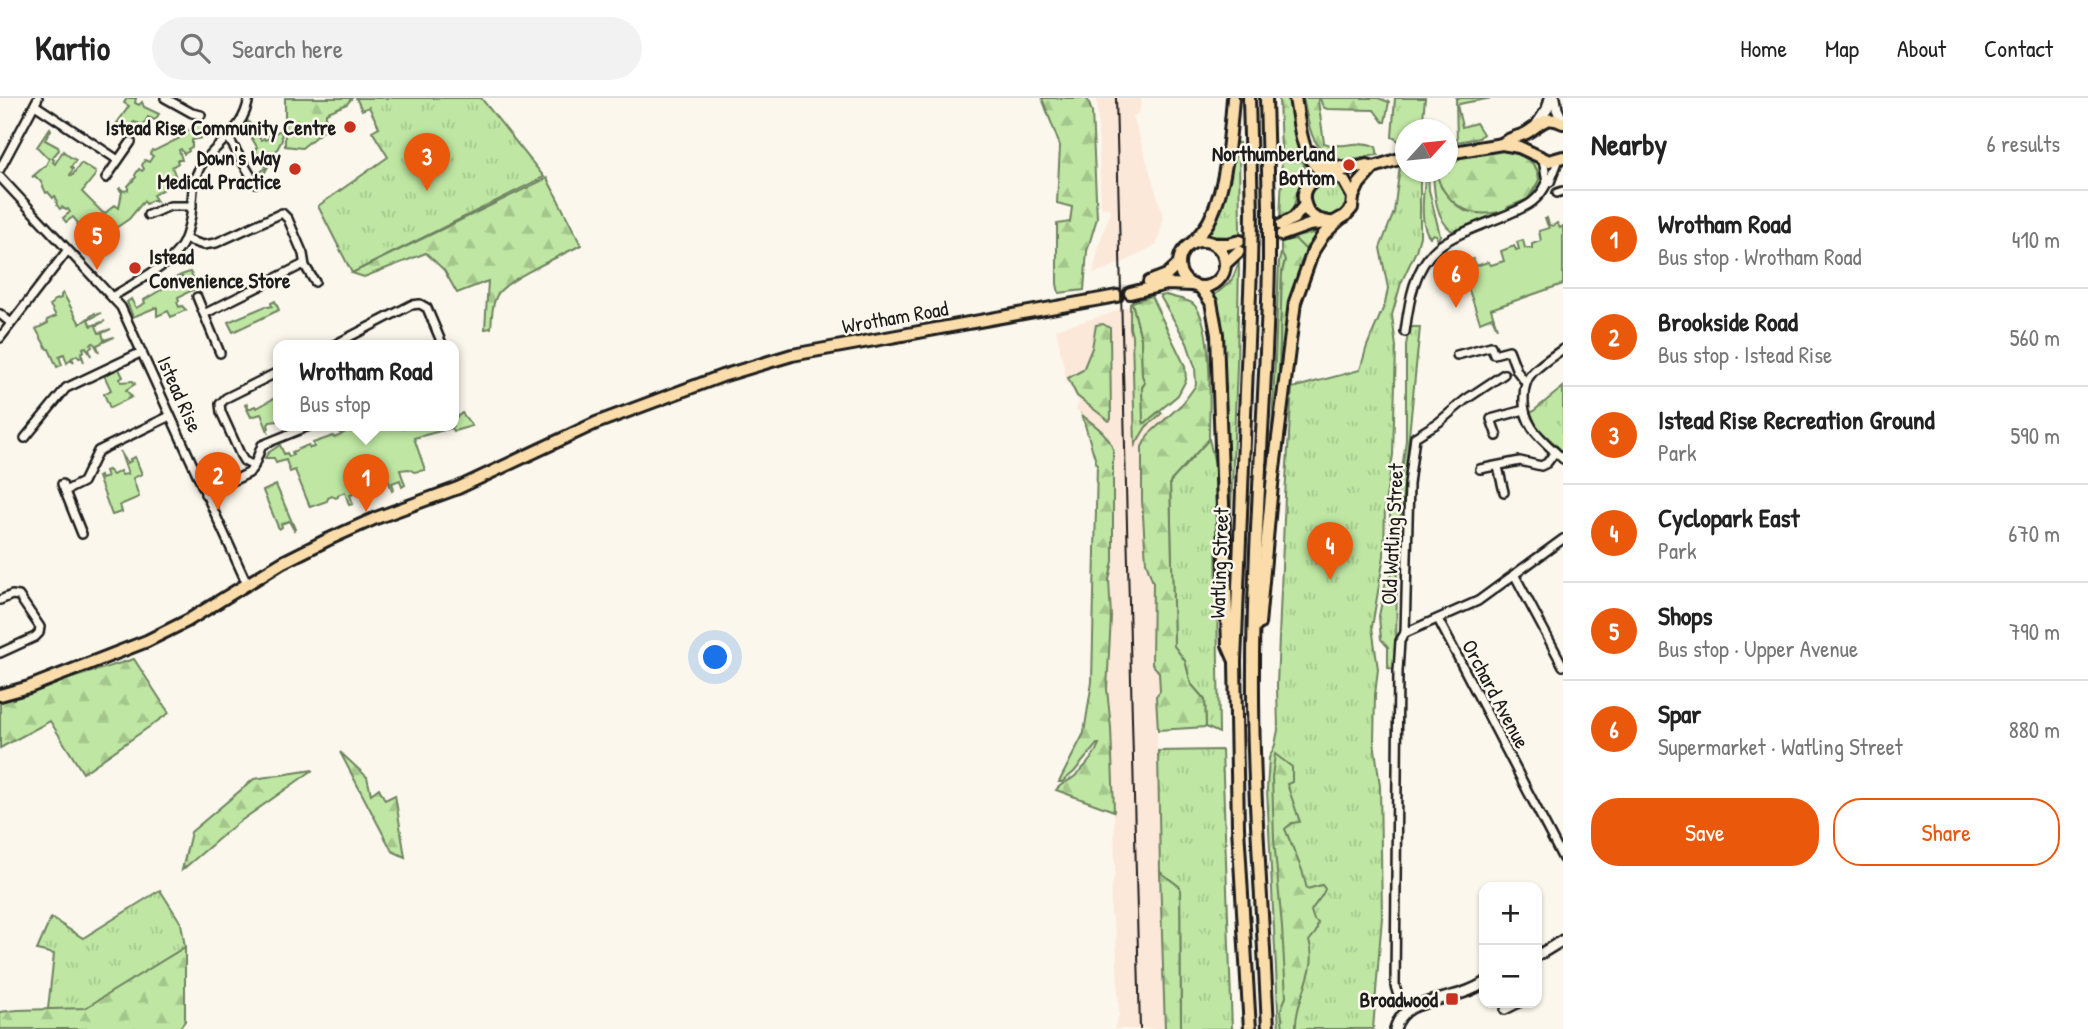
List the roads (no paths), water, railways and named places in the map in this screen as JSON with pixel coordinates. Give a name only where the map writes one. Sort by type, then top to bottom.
[{"type":"main road","points":[[1192,243],[1199,241],[1240,246],[1226,263],[1222,278],[1216,284],[1196,287],[1167,284],[1130,290],[1167,275],[1179,264],[1183,252],[1207,225],[1216,206],[1229,139],[1233,98]]},
{"type":"main road","name":"Watling Street","points":[[1249,98],[1251,268],[1235,662],[1238,827],[1250,1029]]},
{"type":"main road","name":"Watling Street","points":[[1266,98],[1269,260],[1253,665],[1256,830],[1268,1029]]},
{"type":"main road","points":[[1295,98],[1310,161],[1319,170],[1344,181],[1353,197]]},
{"type":"main road","points":[[1502,144],[1508,139],[1527,133],[1547,119],[1563,122]]},
{"type":"main road","points":[[1536,126],[1530,141],[1539,156]]},
{"type":"main road","points":[[1301,130],[1309,149],[1320,163],[1354,169]]},
{"type":"main road","points":[[1458,151],[1502,144],[1519,147],[1549,160],[1561,158]]},
{"type":"main road","points":[[1305,205],[1281,230],[1334,220],[1350,211],[1360,182],[1374,167],[1395,160]]},
{"type":"main road","points":[[1334,220],[1314,217],[1305,205],[1305,196],[1311,182],[1328,174],[1367,165],[1374,167]]},
{"type":"main road","points":[[1253,665],[1262,608],[1272,485],[1294,306],[1314,249],[1334,220]]},
{"type":"main road","points":[[1213,244],[1224,255],[1226,263]]},
{"type":"main road","points":[[1179,264],[1182,276],[1211,303],[1217,329],[1227,645],[1235,662]]},
{"type":"main road","name":"Wrotham Road","points":[[0,695],[38,684],[146,641],[187,621],[283,562],[359,526],[458,488],[608,418],[744,368],[800,353],[1073,305],[1115,295]]},
{"type":"street","points":[[165,98],[198,115],[192,122]]},
{"type":"street","points":[[113,297],[171,259],[185,239],[196,175],[209,155],[242,121],[249,98]]},
{"type":"street","points":[[1553,98],[1563,122]]},
{"type":"street","points":[[1536,126],[1553,98]]},
{"type":"street","points":[[0,169],[37,101],[118,160]]},
{"type":"street","points":[[228,137],[256,183]]},
{"type":"street","points":[[106,178],[131,142]]},
{"type":"street","points":[[1539,156],[1547,183]]},
{"type":"street","points":[[1405,332],[1411,292],[1428,259],[1438,247],[1535,202],[1551,181],[1561,158]]},
{"type":"street","name":"Istead Rise","points":[[0,177],[121,307],[247,584]]},
{"type":"street","points":[[148,215],[168,206],[192,206]]},
{"type":"street","points":[[185,239],[205,245],[220,242],[282,213],[290,224],[303,254],[304,264],[315,282]]},
{"type":"street","points":[[0,338],[67,251]]},
{"type":"street","points":[[204,314],[304,264]]},
{"type":"street","points":[[197,298],[220,353]]},
{"type":"street","points":[[344,340],[411,305],[420,304],[426,308],[440,340]]},
{"type":"street","points":[[0,314],[11,323]]},
{"type":"street","points":[[1457,355],[1491,346],[1494,354],[1510,350],[1517,371],[1526,383]]},
{"type":"street","points":[[1563,349],[1535,371],[1526,383],[1524,410],[1531,428],[1563,459]]},
{"type":"street","points":[[25,438],[66,388],[142,352]]},
{"type":"street","points":[[254,466],[244,461],[241,456],[220,404],[226,398],[273,374]]},
{"type":"street","name":"Old Watling Street","points":[[1405,633],[1409,484],[1415,437],[1504,374]]},
{"type":"street","points":[[1497,436],[1491,419],[1524,410]]},
{"type":"street","points":[[82,534],[63,488],[83,482],[98,451],[170,416]]},
{"type":"street","points":[[205,494],[246,475],[254,466],[262,445],[297,431]]},
{"type":"street","points":[[1480,469],[1519,461],[1542,466],[1555,452]]},
{"type":"street","points":[[1498,467],[1504,493]]},
{"type":"street","points":[[1407,1010],[1400,1002],[1395,986],[1400,641],[1405,633],[1478,601],[1563,539]]},
{"type":"street","points":[[1514,574],[1563,667]]},
{"type":"street","points":[[0,604],[12,595],[19,596],[40,627],[35,637],[0,653]]},
{"type":"street","name":"Orchard Avenue","points":[[1438,619],[1563,859]]},
{"type":"street","points":[[1542,953],[1563,940]]},
{"type":"street","points":[[1395,1029],[1407,1010],[1479,986]]},
{"type":"tunnel","points":[[1240,241],[1281,225]]},
{"type":"tunnel","points":[[1239,251],[1281,235]]},
{"type":"tunnel","points":[[1118,292],[1130,288]]},
{"type":"railway","points":[[1116,98],[1140,1029]]},
{"type":"place","name":"Istead Rise Community Centre","points":[[350,127]]},
{"type":"place","name":"Northumberland Bottom","points":[[1349,165]]},
{"type":"place","name":"Down's Way Medical Practice","points":[[295,169]]},
{"type":"place","name":"Istead Rise Recreation Ground","points":[[427,191]]},
{"type":"place","name":"Istead Convenience Store","points":[[135,268]]},
{"type":"place","name":"Shops","points":[[97,270]]},
{"type":"place","name":"Spar","points":[[1456,308]]},
{"type":"place","name":"Brookside Road","points":[[218,510]]},
{"type":"place","name":"Wrotham Road","points":[[366,512]]},
{"type":"place","name":"Cyclopark East","points":[[1330,580]]},
{"type":"place","name":"Broadwood","points":[[1452,999]]}]
